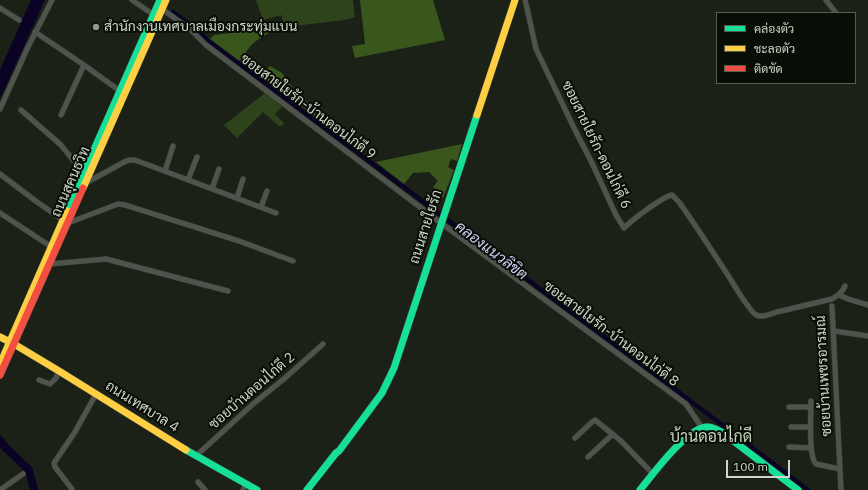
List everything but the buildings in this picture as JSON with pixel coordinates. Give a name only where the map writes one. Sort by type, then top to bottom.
[{"type":"street","points":[[0,109],[35,32],[52,0]]},
{"type":"street","points":[[132,0],[154,15]]},
{"type":"street","name":"ถนนสุคนธวิท","points":[[82,185],[85,172],[160,0]]},
{"type":"street","name":"ถนนสุคนธวิท","points":[[0,375],[12,343],[54,248],[166,0]]},
{"type":"street","name":"ถนนสายใยรัก","points":[[307,490],[339,451],[376,401],[387,384],[394,368],[515,0]]},
{"type":"street","name":"ซอยสายใยรัก-ดอนไก่ดี 6","points":[[525,0],[536,49],[616,215],[624,228],[654,205],[672,195],[679,202],[738,291],[757,315],[769,315],[832,299],[840,295]]},
{"type":"street","points":[[826,0],[835,12]]},
{"type":"street","points":[[0,8],[19,20]]},
{"type":"street","name":"ซอยสายใยรัก-บ้านดอนไก่ดี 9","points":[[162,9],[191,30],[206,45],[442,219]]},
{"type":"street","points":[[35,32],[84,65],[120,92]]},
{"type":"street","points":[[62,115],[84,65]]},
{"type":"street","points":[[21,110],[61,145],[85,172]]},
{"type":"street","points":[[165,171],[173,146]]},
{"type":"street","points":[[188,180],[196,157]]},
{"type":"street","points":[[82,185],[126,161],[135,160],[276,213]]},
{"type":"street","points":[[212,188],[219,169]]},
{"type":"street","points":[[0,174],[66,222],[118,204],[125,204],[239,241],[293,261]]},
{"type":"street","points":[[237,198],[243,179]]},
{"type":"street","points":[[261,207],[267,191]]},
{"type":"street","points":[[0,212],[54,248]]},
{"type":"street","name":"ซอยสายใยรัก-บ้านดอนไก่ดี 8","points":[[442,219],[686,404],[702,428]]},
{"type":"street","name":"ถนนสุคนธวิท","points":[[0,364],[12,343],[50,264],[54,248]]},
{"type":"street","points":[[50,264],[106,259],[228,291]]},
{"type":"street","points":[[844,286],[840,295],[868,305]]},
{"type":"street","name":"ซอยบ้านเพชรอารมณ์","points":[[832,306],[841,490]]},
{"type":"street","points":[[834,331],[868,336]]},
{"type":"street","name":"ถนนเทศบาล 4","points":[[0,337],[59,371],[191,453],[197,455],[244,487],[257,490]]},
{"type":"street","name":"ซอยบัานดอนไก่ดี 2","points":[[197,455],[253,404],[323,344]]},
{"type":"street","points":[[39,380],[50,384],[56,378],[59,371]]},
{"type":"street","points":[[72,489],[55,467],[54,463],[75,432],[96,394]]},
{"type":"street","name":"ซอยบ้านเพชรอารมณ์","points":[[811,400],[811,448],[814,462],[816,464],[840,469]]},
{"type":"street","points":[[790,407],[811,407]]},
{"type":"street","points":[[575,438],[595,420],[621,441],[653,474]]},
{"type":"street","points":[[640,490],[686,438],[698,429],[712,427],[723,433],[798,490]]},
{"type":"street","points":[[791,427],[811,427]]},
{"type":"street","points":[[588,457],[613,434]]},
{"type":"street","points":[[789,447],[811,448]]},
{"type":"street","name":"ถนนสายใยรัก","points":[[313,490],[339,456],[339,451]]},
{"type":"street","points":[[0,490],[23,474]]},
{"type":"street","points":[[198,482],[205,490]]},
{"type":"green space","points":[[256,0],[353,0],[355,17],[345,20],[285,27],[281,15],[263,20]]},
{"type":"green space","points":[[360,0],[433,0],[445,40],[355,58],[352,46],[365,44]]},
{"type":"green space","points":[[274,28],[274,30],[251,46],[243,61],[238,60],[210,39],[214,35]]},
{"type":"green space","points":[[270,66],[282,73],[298,95],[345,130],[343,137],[260,75]]},
{"type":"green space","points":[[265,93],[283,106],[275,114],[284,123],[280,127],[263,112],[237,138],[224,125]]},
{"type":"green space","points":[[462,144],[457,161],[451,159],[448,167],[454,170],[443,198],[433,187],[438,181],[429,172],[413,173],[404,184],[376,162]]},
{"type":"shaded area","points":[[31,0],[45,0],[0,99],[0,70]]},
{"type":"waterway","name":"คลองแนวลิขิต","points":[[173,12],[207,40],[808,490]]},
{"type":"waterway","points":[[0,440],[5,447],[29,470],[34,490]]},
{"type":"traffic: fast","points":[[67,211],[160,0]]},
{"type":"traffic: fast","points":[[307,490],[339,451],[382,393],[394,368],[477,115]]},
{"type":"traffic: fast","points":[[640,490],[679,444],[698,430],[706,427],[715,428],[723,433],[798,490]]},
{"type":"traffic: fast","points":[[186,450],[257,490]]},
{"type":"traffic: slow","points":[[83,188],[166,0]]},
{"type":"traffic: slow","points":[[477,115],[515,0]]},
{"type":"traffic: slow","points":[[0,364],[67,211]]},
{"type":"traffic: slow","points":[[0,337],[59,371],[186,450]]},
{"type":"traffic: jam","points":[[0,375],[83,188]]},
{"type":"place","name":"สำนักงานเทศบาลเมืองกระทุ่มแบน","points":[[96,27]]},
{"type":"district","name":"บ้านดอนไก่ดี","points":[[711,437]]}]
